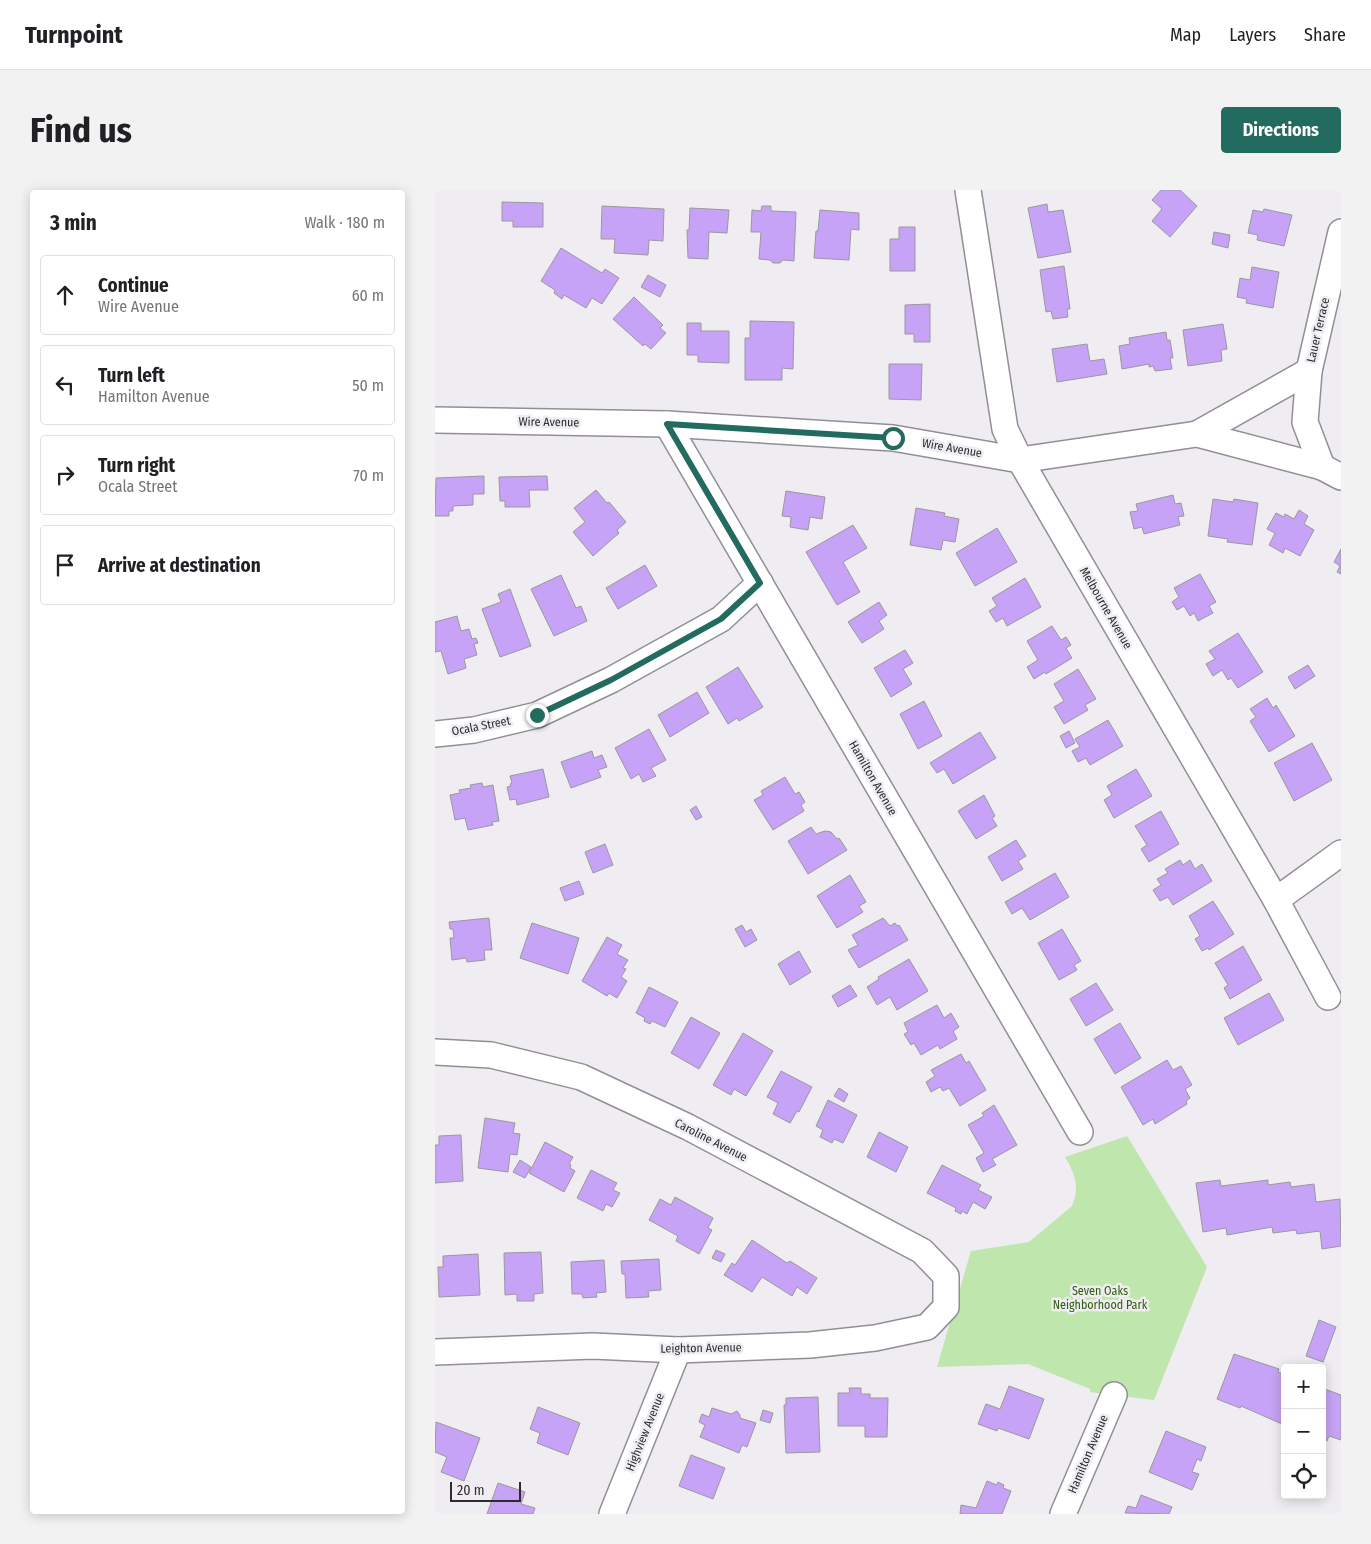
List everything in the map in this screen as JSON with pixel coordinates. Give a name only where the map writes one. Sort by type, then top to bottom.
[{"type":"street","name":"Melbourne Avenue","points":[[968,190],[1005,429],[1020,460],[1276,900],[1328,997]]},
{"type":"street","name":"Lauer Terrace","points":[[1331,472],[1305,422],[1309,371],[1341,232]]},
{"type":"street","name":"Lauer Terrace","points":[[1197,434],[1309,371]]},
{"type":"street","name":"Wire Avenue","points":[[435,420],[667,424],[893,438],[1020,460],[1197,434],[1331,472]]},
{"type":"street","name":"Hamilton Avenue","points":[[667,424],[1080,1132]]},
{"type":"street","name":"Ocala Street","points":[[435,734],[473,730],[537,715],[611,680],[721,619],[760,583]]},
{"type":"street","points":[[1276,900],[1341,853]]},
{"type":"street","name":"Caroline Avenue","points":[[435,1052],[491,1055],[581,1077],[679,1123],[922,1251],[946,1276],[946,1296]]},
{"type":"street","name":"Leighton Avenue","points":[[435,1352],[593,1346],[678,1350],[810,1345],[875,1338],[927,1327],[946,1307],[946,1296]]},
{"type":"street","name":"Highview Avenue","points":[[612,1514],[678,1350]]},
{"type":"street","name":"Hamilton Avenue","points":[[1063,1514],[1114,1395]]},
{"type":"green space","name":"Seven Oaks Neighborhood Park","points":[[1127,1136],[1207,1267],[1154,1400],[1090,1392],[1090,1389],[1028,1364],[937,1367],[971,1251],[1029,1242],[1072,1206],[1076,1187],[1071,1169],[1065,1157]]},
{"type":"building","points":[[1161,190],[1180,190],[1197,206],[1170,237],[1152,221],[1162,209],[1152,200]]},
{"type":"building","points":[[502,202],[543,203],[543,227],[513,227],[513,221],[502,221]]},
{"type":"building","points":[[1047,204],[1048,212],[1063,210],[1071,252],[1038,258],[1028,208]]},
{"type":"building","points":[[602,206],[664,209],[663,241],[649,240],[648,255],[614,253],[615,239],[601,239]]},
{"type":"building","points":[[762,206],[771,206],[771,211],[796,212],[794,261],[783,260],[780,263],[773,263],[770,260],[759,259],[761,232],[751,232],[752,210],[761,211]]},
{"type":"building","points":[[690,208],[729,210],[727,233],[709,232],[708,259],[688,258],[687,230],[689,230]]},
{"type":"building","points":[[1264,209],[1292,215],[1284,246],[1257,240],[1258,235],[1248,233],[1253,210],[1263,212]]},
{"type":"building","points":[[820,210],[859,213],[859,230],[851,229],[849,260],[814,258]]},
{"type":"building","points":[[899,227],[915,227],[915,271],[890,271],[890,239],[899,239]]},
{"type":"building","points":[[1214,232],[1230,235],[1228,248],[1212,244]]},
{"type":"building","points":[[561,248],[602,273],[605,269],[619,278],[602,304],[592,298],[586,308],[564,295],[562,299],[554,293],[555,290],[541,281]]},
{"type":"building","points":[[1064,266],[1070,309],[1067,309],[1068,317],[1053,319],[1051,311],[1046,312],[1040,270]]},
{"type":"building","points":[[1252,267],[1279,272],[1273,308],[1246,303],[1247,299],[1237,297],[1240,278],[1250,280]]},
{"type":"building","points":[[648,275],[666,285],[660,297],[641,287]]},
{"type":"building","points":[[634,297],[663,325],[660,328],[666,333],[651,349],[645,344],[643,346],[613,319]]},
{"type":"building","points":[[930,304],[930,342],[914,342],[914,334],[905,334],[905,305]]},
{"type":"building","points":[[750,321],[794,322],[793,369],[782,368],[782,380],[745,380],[745,338],[750,338]]},
{"type":"building","points":[[687,323],[701,323],[701,331],[729,331],[729,363],[698,362],[698,355],[687,355]]},
{"type":"building","points":[[1223,324],[1227,349],[1221,350],[1222,361],[1188,366],[1183,330]]},
{"type":"building","points":[[1166,332],[1167,340],[1170,340],[1173,358],[1170,358],[1172,369],[1155,371],[1153,366],[1149,367],[1149,364],[1122,369],[1119,346],[1130,344],[1129,338]]},
{"type":"building","points":[[1087,344],[1090,361],[1104,359],[1107,374],[1057,382],[1052,349]]},
{"type":"building","points":[[889,364],[922,364],[921,400],[889,399]]},
{"type":"building","points":[[484,476],[484,494],[473,494],[473,505],[453,506],[453,511],[449,511],[449,516],[435,516],[436,478]]},
{"type":"building","points":[[547,476],[548,490],[529,490],[530,507],[505,507],[505,501],[500,501],[499,477]]},
{"type":"building","points":[[596,490],[626,522],[617,530],[619,533],[593,556],[573,532],[585,522],[574,508]]},
{"type":"building","points":[[786,491],[825,497],[822,519],[810,517],[808,530],[790,527],[791,517],[782,516]]},
{"type":"building","points":[[1173,495],[1175,504],[1181,503],[1184,516],[1178,517],[1180,525],[1144,534],[1142,527],[1134,529],[1130,512],[1138,511],[1136,504]]},
{"type":"building","points":[[1213,499],[1233,502],[1234,499],[1258,503],[1252,545],[1227,542],[1228,539],[1208,536]]},
{"type":"building","points":[[916,508],[945,513],[944,516],[959,519],[955,542],[943,540],[941,550],[910,545]]},
{"type":"building","points":[[1299,510],[1308,516],[1304,524],[1314,530],[1300,556],[1285,548],[1283,553],[1269,545],[1275,533],[1267,529],[1276,513],[1284,517],[1285,514],[1294,519]]},
{"type":"building","points":[[853,525],[867,548],[843,562],[860,592],[837,605],[806,552]]},
{"type":"building","points":[[997,528],[1017,562],[975,586],[956,553]]},
{"type":"building","points":[[1341,549],[1341,574],[1337,572],[1340,566],[1334,562]]},
{"type":"building","points":[[645,565],[657,586],[618,609],[606,588]]},
{"type":"building","points":[[1200,574],[1216,602],[1209,606],[1213,613],[1198,621],[1194,613],[1190,616],[1184,606],[1177,610],[1172,602],[1179,597],[1174,588]]},
{"type":"building","points":[[561,575],[576,608],[581,606],[587,621],[554,636],[531,589]]},
{"type":"building","points":[[1025,578],[1041,607],[1007,626],[1003,618],[996,622],[989,611],[997,606],[992,598]]},
{"type":"building","points":[[510,589],[531,646],[500,657],[482,609],[501,602],[498,594]]},
{"type":"building","points":[[879,602],[887,615],[879,621],[884,629],[862,643],[848,622]]},
{"type":"building","points":[[457,616],[461,631],[469,629],[472,639],[476,638],[478,643],[474,644],[477,655],[464,659],[466,668],[448,674],[441,651],[435,652],[435,622]]},
{"type":"building","points":[[1052,626],[1061,640],[1066,637],[1071,645],[1066,648],[1072,658],[1034,679],[1027,667],[1038,660],[1027,641]]},
{"type":"building","points":[[1238,633],[1263,672],[1238,688],[1231,678],[1228,680],[1222,670],[1213,676],[1206,664],[1215,659],[1209,651]]},
{"type":"building","points":[[905,650],[913,663],[903,669],[912,684],[891,697],[874,668]]},
{"type":"building","points":[[1308,665],[1315,676],[1295,689],[1288,677]]},
{"type":"building","points":[[738,667],[763,707],[739,721],[737,718],[728,724],[706,687]]},
{"type":"building","points":[[1078,669],[1096,699],[1085,705],[1088,710],[1064,724],[1054,707],[1064,701],[1054,684]]},
{"type":"building","points":[[697,692],[709,713],[670,737],[658,715]]},
{"type":"building","points":[[1267,698],[1273,708],[1276,705],[1295,736],[1269,752],[1250,721],[1256,717],[1250,709]]},
{"type":"building","points":[[924,701],[942,736],[918,749],[900,714]]},
{"type":"building","points":[[1108,720],[1123,746],[1090,765],[1086,758],[1078,762],[1072,751],[1080,747],[1075,739]]},
{"type":"building","points":[[649,729],[666,760],[651,768],[656,776],[643,782],[639,774],[631,779],[615,748]]},
{"type":"building","points":[[1069,731],[1075,743],[1066,748],[1060,736]]},
{"type":"building","points":[[980,732],[996,758],[953,784],[944,769],[937,773],[930,763]]},
{"type":"building","points":[[1312,743],[1332,780],[1294,801],[1274,763]]},
{"type":"building","points":[[592,751],[594,758],[602,755],[607,767],[598,770],[601,777],[571,788],[561,762]]},
{"type":"building","points":[[543,769],[549,797],[517,805],[516,799],[510,800],[507,787],[511,786],[510,784],[512,783],[510,776]]},
{"type":"building","points":[[1136,769],[1152,796],[1114,818],[1104,800],[1112,795],[1107,786]]},
{"type":"building","points":[[785,777],[795,794],[799,792],[805,802],[801,805],[804,811],[773,830],[754,800],[763,795],[761,791]]},
{"type":"building","points":[[482,783],[483,787],[493,785],[499,821],[492,822],[493,825],[468,830],[465,818],[455,820],[450,795],[460,793],[459,790],[471,788],[470,785]]},
{"type":"building","points":[[984,795],[995,816],[992,818],[997,826],[976,839],[958,811]]},
{"type":"building","points":[[696,806],[702,817],[696,820],[690,810]]},
{"type":"building","points":[[1161,811],[1179,844],[1149,862],[1141,849],[1147,845],[1135,826]]},
{"type":"building","points":[[811,827],[816,834],[825,831],[831,832],[837,839],[839,838],[847,850],[808,874],[788,841]]},
{"type":"building","points":[[1016,840],[1026,856],[1018,861],[1023,869],[1002,881],[988,857]]},
{"type":"building","points":[[605,844],[613,865],[593,873],[585,852]]},
{"type":"building","points":[[1180,860],[1183,865],[1190,860],[1195,869],[1202,864],[1212,881],[1173,905],[1168,897],[1160,901],[1153,890],[1161,885],[1157,879],[1168,873],[1165,869]]},
{"type":"building","points":[[1055,873],[1069,897],[1030,920],[1022,908],[1012,914],[1005,902]]},
{"type":"building","points":[[850,875],[866,902],[859,906],[863,912],[837,928],[817,896]]},
{"type":"building","points":[[579,881],[584,894],[565,901],[560,888]]},
{"type":"building","points":[[1213,901],[1234,934],[1209,950],[1208,948],[1202,951],[1195,939],[1200,936],[1189,916]]},
{"type":"building","points":[[489,918],[492,950],[484,950],[485,960],[467,962],[466,958],[452,960],[450,938],[454,938],[453,929],[450,929],[449,922]]},
{"type":"building","points":[[883,918],[890,926],[895,923],[897,926],[899,925],[908,940],[859,968],[848,950],[858,945],[852,935]]},
{"type":"building","points":[[532,923],[579,938],[568,974],[520,958]]},
{"type":"building","points":[[742,925],[746,932],[751,929],[757,940],[745,947],[735,929]]},
{"type":"building","points":[[1062,929],[1081,961],[1074,965],[1077,970],[1059,980],[1038,943]]},
{"type":"building","points":[[607,937],[622,945],[617,954],[628,960],[623,968],[626,969],[621,977],[627,981],[617,998],[609,993],[607,996],[582,981]]},
{"type":"building","points":[[1243,946],[1262,980],[1230,999],[1224,988],[1228,985],[1215,963]]},
{"type":"building","points":[[799,951],[811,972],[790,985],[778,964]]},
{"type":"building","points":[[909,959],[928,991],[897,1010],[890,997],[877,1005],[867,987],[879,979],[878,977]]},
{"type":"building","points":[[1096,983],[1113,1010],[1086,1026],[1070,999]]},
{"type":"building","points":[[850,985],[857,996],[838,1007],[832,996]]},
{"type":"building","points":[[649,987],[678,1002],[665,1027],[652,1021],[650,1024],[644,1021],[645,1018],[636,1013]]},
{"type":"building","points":[[1269,993],[1284,1020],[1238,1045],[1224,1018]]},
{"type":"building","points":[[937,1005],[944,1018],[951,1013],[959,1027],[953,1031],[957,1039],[940,1049],[938,1045],[921,1055],[914,1043],[911,1045],[904,1034],[908,1032],[904,1023]]},
{"type":"building","points":[[691,1017],[720,1033],[699,1069],[671,1053]]},
{"type":"building","points":[[1120,1023],[1141,1058],[1115,1074],[1094,1039]]},
{"type":"building","points":[[743,1033],[773,1051],[746,1096],[734,1089],[731,1095],[713,1085]]},
{"type":"building","points":[[961,1054],[966,1063],[969,1061],[986,1090],[960,1106],[949,1088],[943,1091],[940,1087],[931,1092],[926,1082],[935,1076],[931,1070]]},
{"type":"building","points":[[1167,1060],[1173,1070],[1181,1066],[1192,1085],[1185,1089],[1190,1098],[1186,1101],[1187,1104],[1155,1124],[1153,1119],[1143,1125],[1121,1087]]},
{"type":"building","points":[[781,1071],[812,1087],[799,1112],[797,1111],[790,1123],[773,1114],[778,1103],[767,1097]]},
{"type":"building","points":[[839,1088],[848,1094],[844,1102],[834,1096]]},
{"type":"building","points":[[828,1100],[857,1115],[843,1143],[834,1139],[832,1143],[820,1137],[823,1130],[816,1126]]},
{"type":"building","points":[[994,1105],[1017,1145],[992,1159],[996,1165],[983,1172],[976,1158],[984,1153],[968,1125],[984,1116],[982,1113]]},
{"type":"building","points":[[485,1118],[515,1123],[513,1133],[520,1134],[517,1155],[510,1154],[508,1172],[478,1168]]},
{"type":"building","points":[[879,1132],[908,1147],[896,1172],[867,1157]]},
{"type":"building","points":[[461,1135],[463,1181],[435,1183],[435,1145],[439,1145],[439,1136]]},
{"type":"building","points":[[545,1142],[573,1157],[569,1164],[571,1165],[570,1168],[575,1171],[564,1192],[529,1173]]},
{"type":"building","points":[[520,1160],[531,1167],[525,1178],[513,1172]]},
{"type":"building","points":[[942,1165],[981,1185],[978,1190],[992,1197],[985,1209],[973,1202],[967,1214],[962,1211],[961,1214],[955,1211],[956,1208],[927,1193]]},
{"type":"building","points":[[591,1170],[617,1183],[613,1190],[620,1193],[612,1207],[606,1204],[603,1211],[577,1198]]},
{"type":"building","points":[[1220,1180],[1221,1186],[1268,1180],[1268,1185],[1290,1182],[1291,1187],[1314,1184],[1316,1202],[1340,1199],[1341,1246],[1322,1249],[1320,1231],[1297,1234],[1296,1230],[1273,1233],[1272,1227],[1227,1235],[1226,1228],[1203,1232],[1196,1183]]},
{"type":"building","points":[[675,1197],[713,1218],[708,1228],[712,1230],[699,1254],[676,1241],[678,1236],[649,1220],[660,1199],[671,1205]]},
{"type":"building","points":[[752,1240],[787,1263],[790,1261],[817,1278],[807,1294],[797,1287],[792,1296],[762,1277],[752,1292],[724,1275],[732,1263],[735,1265]]},
{"type":"building","points":[[716,1250],[725,1254],[721,1262],[712,1258]]},
{"type":"building","points":[[541,1252],[543,1293],[534,1294],[534,1301],[517,1301],[517,1294],[505,1295],[504,1253]]},
{"type":"building","points":[[478,1254],[480,1295],[439,1297],[438,1267],[443,1267],[443,1256]]},
{"type":"building","points":[[659,1259],[661,1290],[648,1291],[649,1297],[626,1298],[625,1274],[622,1274],[621,1261]]},
{"type":"building","points":[[604,1260],[606,1292],[596,1293],[597,1297],[583,1298],[582,1294],[572,1294],[571,1262]]},
{"type":"building","points":[[1319,1320],[1336,1327],[1323,1362],[1306,1356]]},
{"type":"building","points":[[1234,1354],[1279,1369],[1278,1372],[1281,1373],[1281,1424],[1241,1406],[1240,1408],[1217,1399]]},
{"type":"building","points":[[1009,1386],[1044,1399],[1029,1439],[998,1428],[997,1431],[978,1424],[986,1404],[1000,1409]]},
{"type":"building","points":[[849,1388],[861,1388],[861,1394],[870,1394],[870,1398],[888,1398],[887,1437],[865,1437],[865,1426],[838,1426],[838,1393],[850,1393]]},
{"type":"building","points":[[1326,1389],[1341,1395],[1341,1440],[1329,1436],[1327,1441]]},
{"type":"building","points":[[818,1397],[820,1452],[786,1453],[784,1405],[786,1405],[786,1398]]},
{"type":"building","points":[[538,1407],[580,1423],[568,1455],[537,1443],[540,1433],[530,1429]]},
{"type":"building","points":[[712,1408],[731,1414],[737,1411],[740,1418],[756,1423],[747,1447],[742,1445],[739,1453],[700,1437],[705,1425],[699,1422],[702,1414],[709,1417]]},
{"type":"building","points":[[763,1410],[773,1413],[770,1423],[760,1420]]},
{"type":"building","points":[[436,1422],[480,1438],[464,1481],[441,1472],[447,1457],[435,1452]]},
{"type":"building","points":[[1166,1431],[1206,1447],[1201,1461],[1197,1459],[1192,1472],[1199,1474],[1192,1490],[1149,1472]]},
{"type":"building","points":[[691,1455],[725,1468],[713,1499],[679,1486]]},
{"type":"building","points":[[987,1481],[997,1485],[998,1482],[1004,1485],[1003,1488],[1011,1491],[1002,1514],[960,1514],[961,1505],[976,1508]]},
{"type":"building","points":[[498,1483],[525,1492],[521,1504],[535,1508],[533,1514],[487,1514]]},
{"type":"building","points":[[1141,1495],[1172,1507],[1169,1514],[1125,1513],[1128,1506],[1136,1508]]},
{"type":"route","points":[[537,715],[611,680],[721,619],[760,583],[667,424],[893,438]]}]
